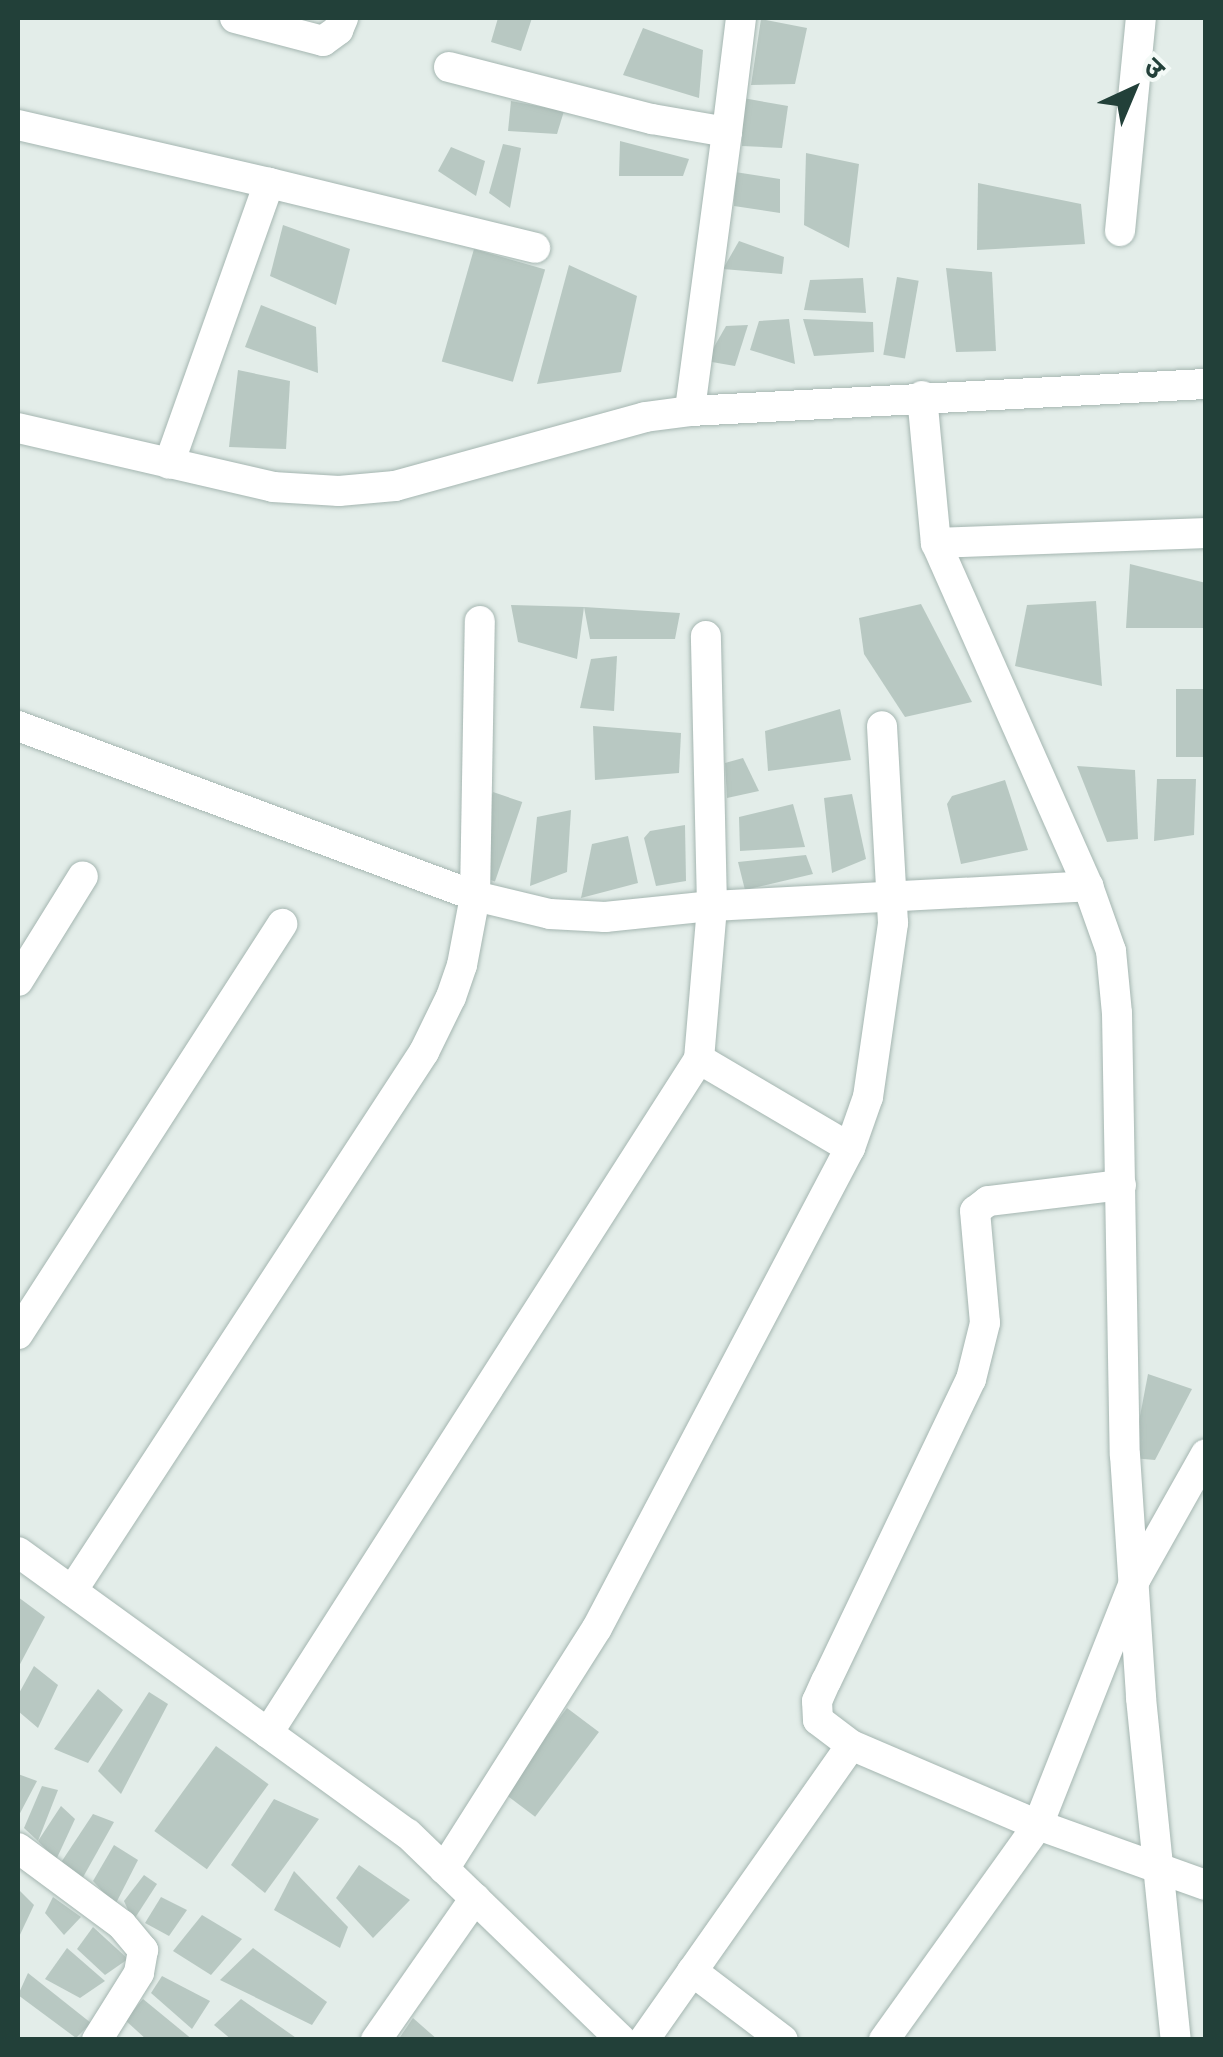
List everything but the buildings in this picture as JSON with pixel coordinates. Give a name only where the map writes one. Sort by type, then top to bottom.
[{"type":"street","points":[[235,18],[323,40],[338,30],[343,18]]},
{"type":"street","points":[[690,411],[741,18]]},
{"type":"street","points":[[1120,231],[1141,18]]},
{"type":"street","points":[[448,67],[652,118],[727,132]]},
{"type":"street","points":[[18,125],[536,248]]},
{"type":"street","points":[[169,464],[270,183]]},
{"type":"street","points":[[18,428],[272,488],[339,490],[394,486],[645,417],[690,411],[1206,384]]},
{"type":"street","points":[[922,396],[923,443],[936,543],[1088,886],[1110,951],[1117,1014],[1125,1455],[1141,1698],[1176,2040]]},
{"type":"street","points":[[936,543],[1206,533]]},
{"type":"street","points":[[72,1591],[438,1027],[462,965],[475,896],[480,620]]},
{"type":"street","points":[[268,1733],[699,1059],[712,906],[706,636]]},
{"type":"street","points":[[18,726],[475,896],[550,914],[605,917],[712,906],[1088,886]]},
{"type":"street","points":[[444,1869],[597,1628],[850,1148],[868,1097],[883,1010],[892,898],[882,726]]},
{"type":"street","points":[[21,968],[83,876]]},
{"type":"street","points":[[18,1334],[282,924]]},
{"type":"street","points":[[699,1059],[850,1148]]},
{"type":"street","points":[[1120,1185],[988,1202],[975,1211],[985,1323],[972,1379],[817,1701],[818,1720],[851,1744],[1038,1825],[1206,1885]]},
{"type":"street","points":[[884,2040],[1038,1825],[1136,1578],[1206,1454]]},
{"type":"street","points":[[18,1552],[408,1834],[621,2040]]},
{"type":"street","points":[[644,2040],[851,1744]]},
{"type":"street","points":[[18,1848],[122,1925],[143,1950],[140,1974],[98,2040]]},
{"type":"street","points":[[376,2040],[475,1898]]},
{"type":"street","points":[[692,1971],[783,2040]]}]
